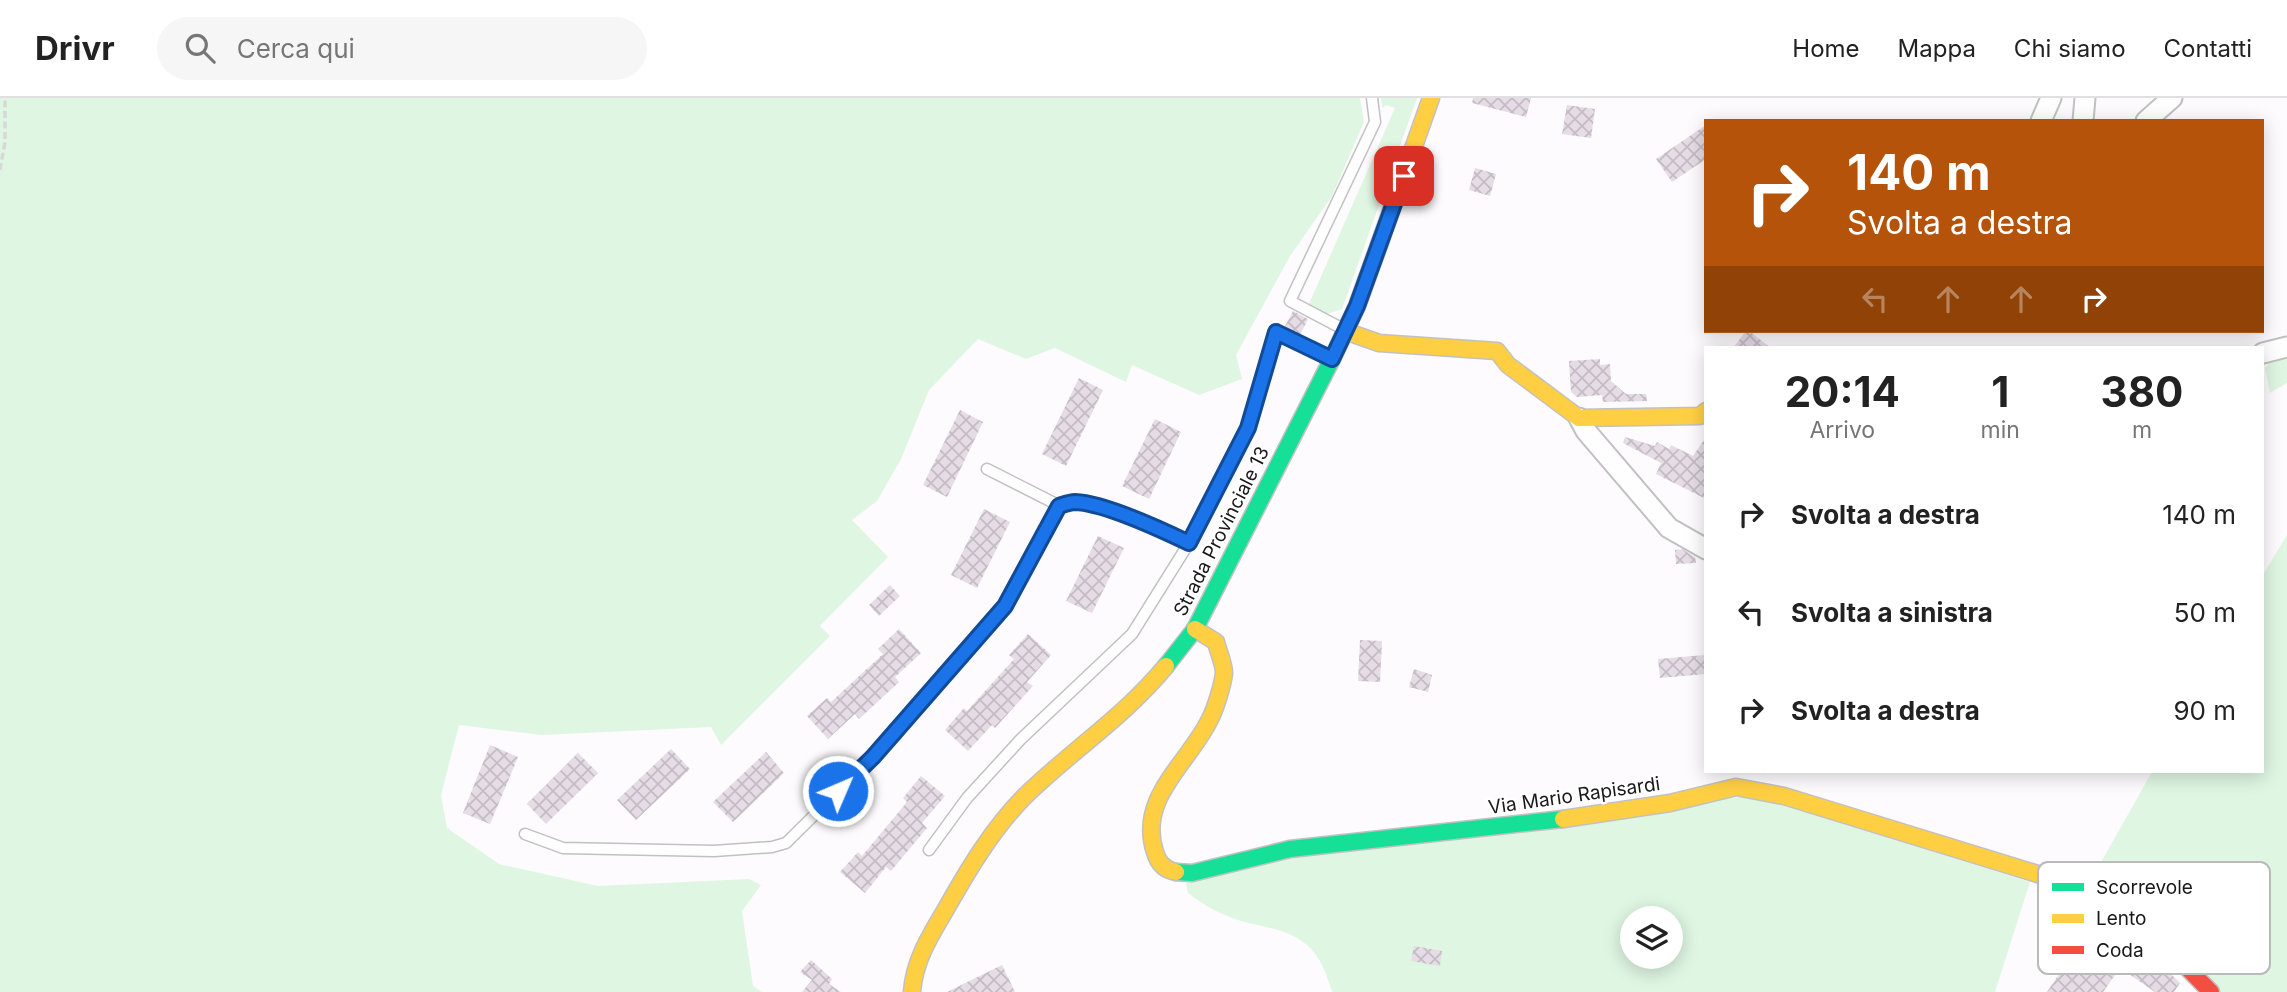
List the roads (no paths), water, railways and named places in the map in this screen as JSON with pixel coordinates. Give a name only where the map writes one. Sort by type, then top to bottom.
[{"type":"street","name":"Strada Provinciale 13","points":[[912,992],[923,948],[960,884],[1003,820],[1026,796],[1145,691],[1195,629],[1357,306],[1431,98]]},
{"type":"street","points":[[2042,119],[2051,98]]},
{"type":"street","points":[[2083,119],[2085,98]]},
{"type":"street","points":[[2148,119],[2172,98]]},
{"type":"street","points":[[1345,331],[1379,342],[1497,351],[1508,365],[1579,418],[1586,431],[1669,528],[1704,549]]},
{"type":"street","points":[[2264,352],[2287,347]]},
{"type":"street","points":[[1579,418],[1700,416],[1704,413]]},
{"type":"street","name":"Via Mario Rapisardi","points":[[1195,629],[1216,642],[1224,672],[1210,719],[1163,788],[1152,814],[1150,838],[1158,862],[1172,872],[1192,873],[1290,849],[1527,824],[1670,803],[1736,787],[1784,796],[2038,874]]},
{"type":"street","name":"Via Mario Rapisardi","points":[[2193,974],[2211,992]]},
{"type":"lane","points":[[1345,331],[1290,301],[1375,122],[1372,98]]},
{"type":"lane","points":[[929,850],[967,798],[1021,739],[1132,634],[1189,543],[1248,428],[1276,332],[1332,359]]},
{"type":"lane","points":[[987,469],[1059,506],[1072,502],[1088,503],[1158,528],[1189,543]]},
{"type":"lane","points":[[525,834],[563,848],[714,851],[772,847],[786,843],[873,757],[1005,606],[1059,506]]}]
